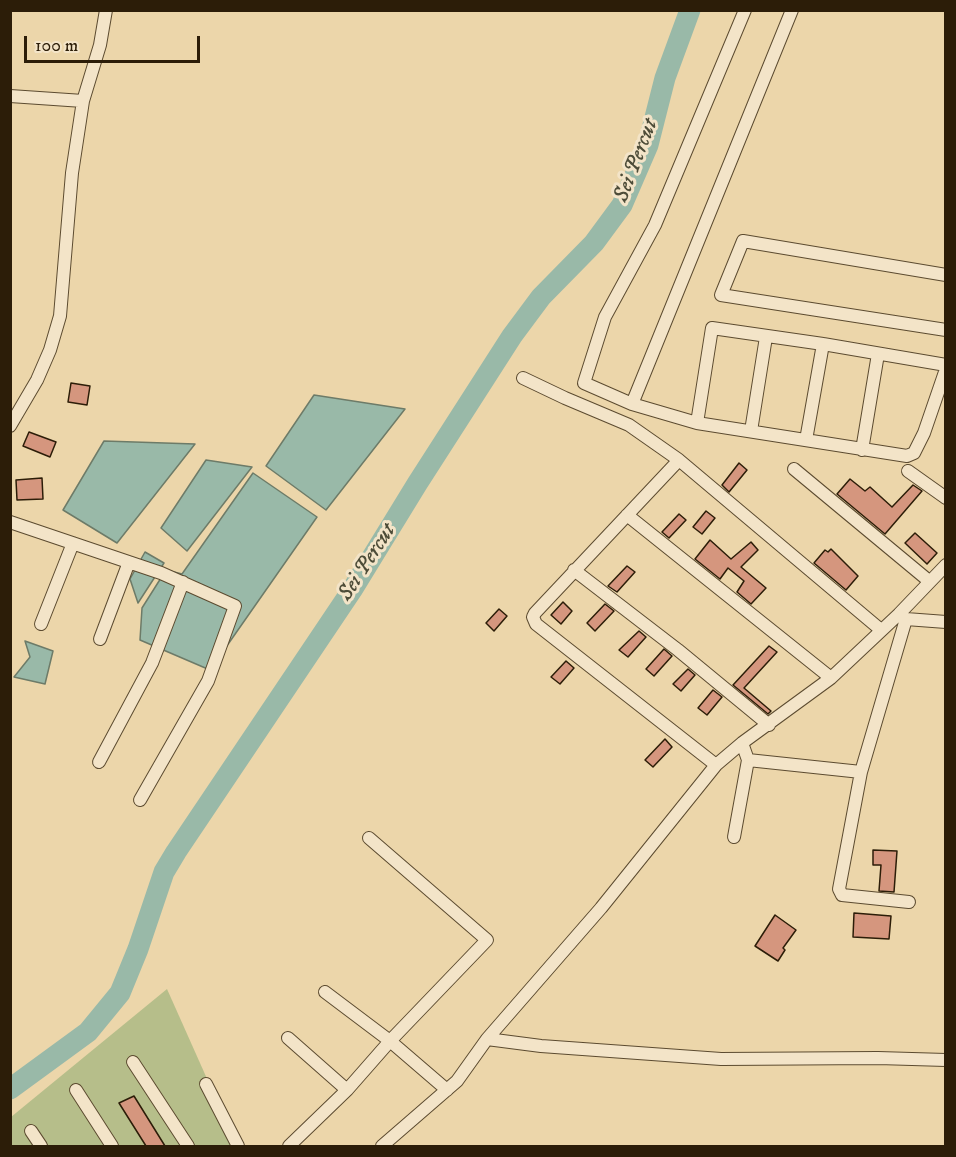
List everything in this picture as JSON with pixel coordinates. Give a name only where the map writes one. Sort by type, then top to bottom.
[{"type":"street","points":[[10,426],[37,380],[50,350],[60,316],[72,173],[83,101],[100,45],[106,10]]},
{"type":"street","points":[[697,423],[712,328],[823,344],[945,367],[924,433],[914,453],[907,456],[697,423],[632,404],[584,383],[605,317],[655,225],[745,10]]},
{"type":"street","points":[[632,404],[792,10]]},
{"type":"street","points":[[10,96],[83,101]]},
{"type":"street","points":[[945,275],[743,241],[721,296],[945,330]]},
{"type":"street","points":[[751,431],[766,336]]},
{"type":"street","points":[[806,440],[823,344]]},
{"type":"street","points":[[862,450],[878,354]]},
{"type":"street","points":[[523,378],[629,425],[679,460],[881,630]]},
{"type":"street","points":[[679,460],[574,570],[533,617],[536,624],[716,765]]},
{"type":"street","points":[[794,470],[929,581]]},
{"type":"street","points":[[908,471],[945,498]]},
{"type":"street","points":[[627,515],[831,678]]},
{"type":"street","points":[[10,522],[183,582],[235,606],[208,681],[140,800]]},
{"type":"street","points":[[41,624],[73,543]]},
{"type":"street","points":[[100,639],[129,562]]},
{"type":"street","points":[[909,902],[842,895],[839,891],[861,772],[903,617],[929,581],[945,565]]},
{"type":"street","points":[[574,570],[678,650],[769,725]]},
{"type":"street","points":[[99,762],[152,663],[183,582]]},
{"type":"street","points":[[382,1146],[457,1081],[487,1039],[601,908],[716,765],[742,743],[831,678],[881,630],[903,617],[945,622]]},
{"type":"street","points":[[734,837],[748,760],[742,743]]},
{"type":"street","points":[[748,760],[861,772]]},
{"type":"street","points":[[289,1146],[347,1090],[390,1041],[488,940],[369,838]]},
{"type":"street","points":[[325,992],[390,1041],[447,1090]]},
{"type":"street","points":[[288,1038],[347,1090]]},
{"type":"street","points":[[487,1039],[541,1046],[721,1059],[945,1060]]},
{"type":"street","points":[[133,1062],[188,1146]]},
{"type":"street","points":[[206,1084],[238,1146]]},
{"type":"street","points":[[76,1090],[112,1146]]},
{"type":"street","points":[[31,1131],[41,1146]]},
{"type":"green space","points":[[167,989],[237,1146],[11,1146],[11,1117]]},
{"type":"shaded area","points":[[314,395],[405,409],[326,510],[266,466]]},
{"type":"shaded area","points":[[104,441],[195,444],[117,543],[63,510]]},
{"type":"shaded area","points":[[206,460],[252,467],[187,551],[161,528]]},
{"type":"shaded area","points":[[253,473],[317,517],[210,670],[140,640],[142,608],[166,570],[182,574]]},
{"type":"shaded area","points":[[145,552],[164,563],[138,603],[130,579]]},
{"type":"shaded area","points":[[25,641],[53,651],[45,684],[14,677],[30,657]]},
{"type":"building","points":[[71,383],[90,386],[87,405],[68,402]]},
{"type":"building","points":[[29,432],[56,442],[50,457],[23,446]]},
{"type":"building","points":[[739,463],[747,470],[729,492],[722,485]]},
{"type":"building","points":[[42,478],[43,499],[17,500],[16,480]]},
{"type":"building","points":[[850,479],[865,491],[870,487],[892,507],[913,485],[922,491],[885,534],[837,494]]},
{"type":"building","points":[[706,511],[715,518],[702,534],[693,527]]},
{"type":"building","points":[[679,514],[686,520],[669,538],[662,532]]},
{"type":"building","points":[[915,533],[937,553],[927,564],[905,543]]},
{"type":"building","points":[[710,540],[731,559],[751,542],[758,550],[741,567],[766,588],[751,604],[737,592],[744,581],[728,568],[720,579],[695,559]]},
{"type":"building","points":[[831,549],[858,576],[846,590],[814,563],[825,550],[828,552]]},
{"type":"building","points":[[627,566],[635,572],[617,592],[608,586]]},
{"type":"building","points":[[563,602],[572,611],[561,624],[551,615]]},
{"type":"building","points":[[605,604],[614,611],[595,631],[587,623]]},
{"type":"building","points":[[499,609],[507,616],[494,631],[486,623]]},
{"type":"building","points":[[639,631],[646,637],[628,657],[619,650]]},
{"type":"building","points":[[769,646],[777,652],[744,688],[771,711],[768,714],[733,685]]},
{"type":"building","points":[[664,649],[672,656],[654,676],[646,669]]},
{"type":"building","points":[[566,661],[574,668],[560,684],[551,677]]},
{"type":"building","points":[[688,669],[695,675],[681,691],[673,684]]},
{"type":"building","points":[[713,690],[722,697],[707,715],[698,708]]},
{"type":"building","points":[[665,739],[672,747],[653,767],[645,760]]},
{"type":"building","points":[[873,850],[897,851],[894,892],[879,891],[881,865],[873,865]]},
{"type":"building","points":[[854,913],[891,916],[889,939],[853,937]]},
{"type":"building","points":[[775,915],[796,930],[783,948],[785,950],[778,961],[755,946]]},
{"type":"building","points":[[134,1096],[165,1146],[146,1146],[119,1103]]},
{"type":"waterway","name":"Sei Percut","points":[[10,1089],[88,1032],[120,993],[138,949],[164,872],[176,852],[352,590],[512,336],[541,297],[594,243],[622,205],[648,145],[665,78],[690,10]]}]
